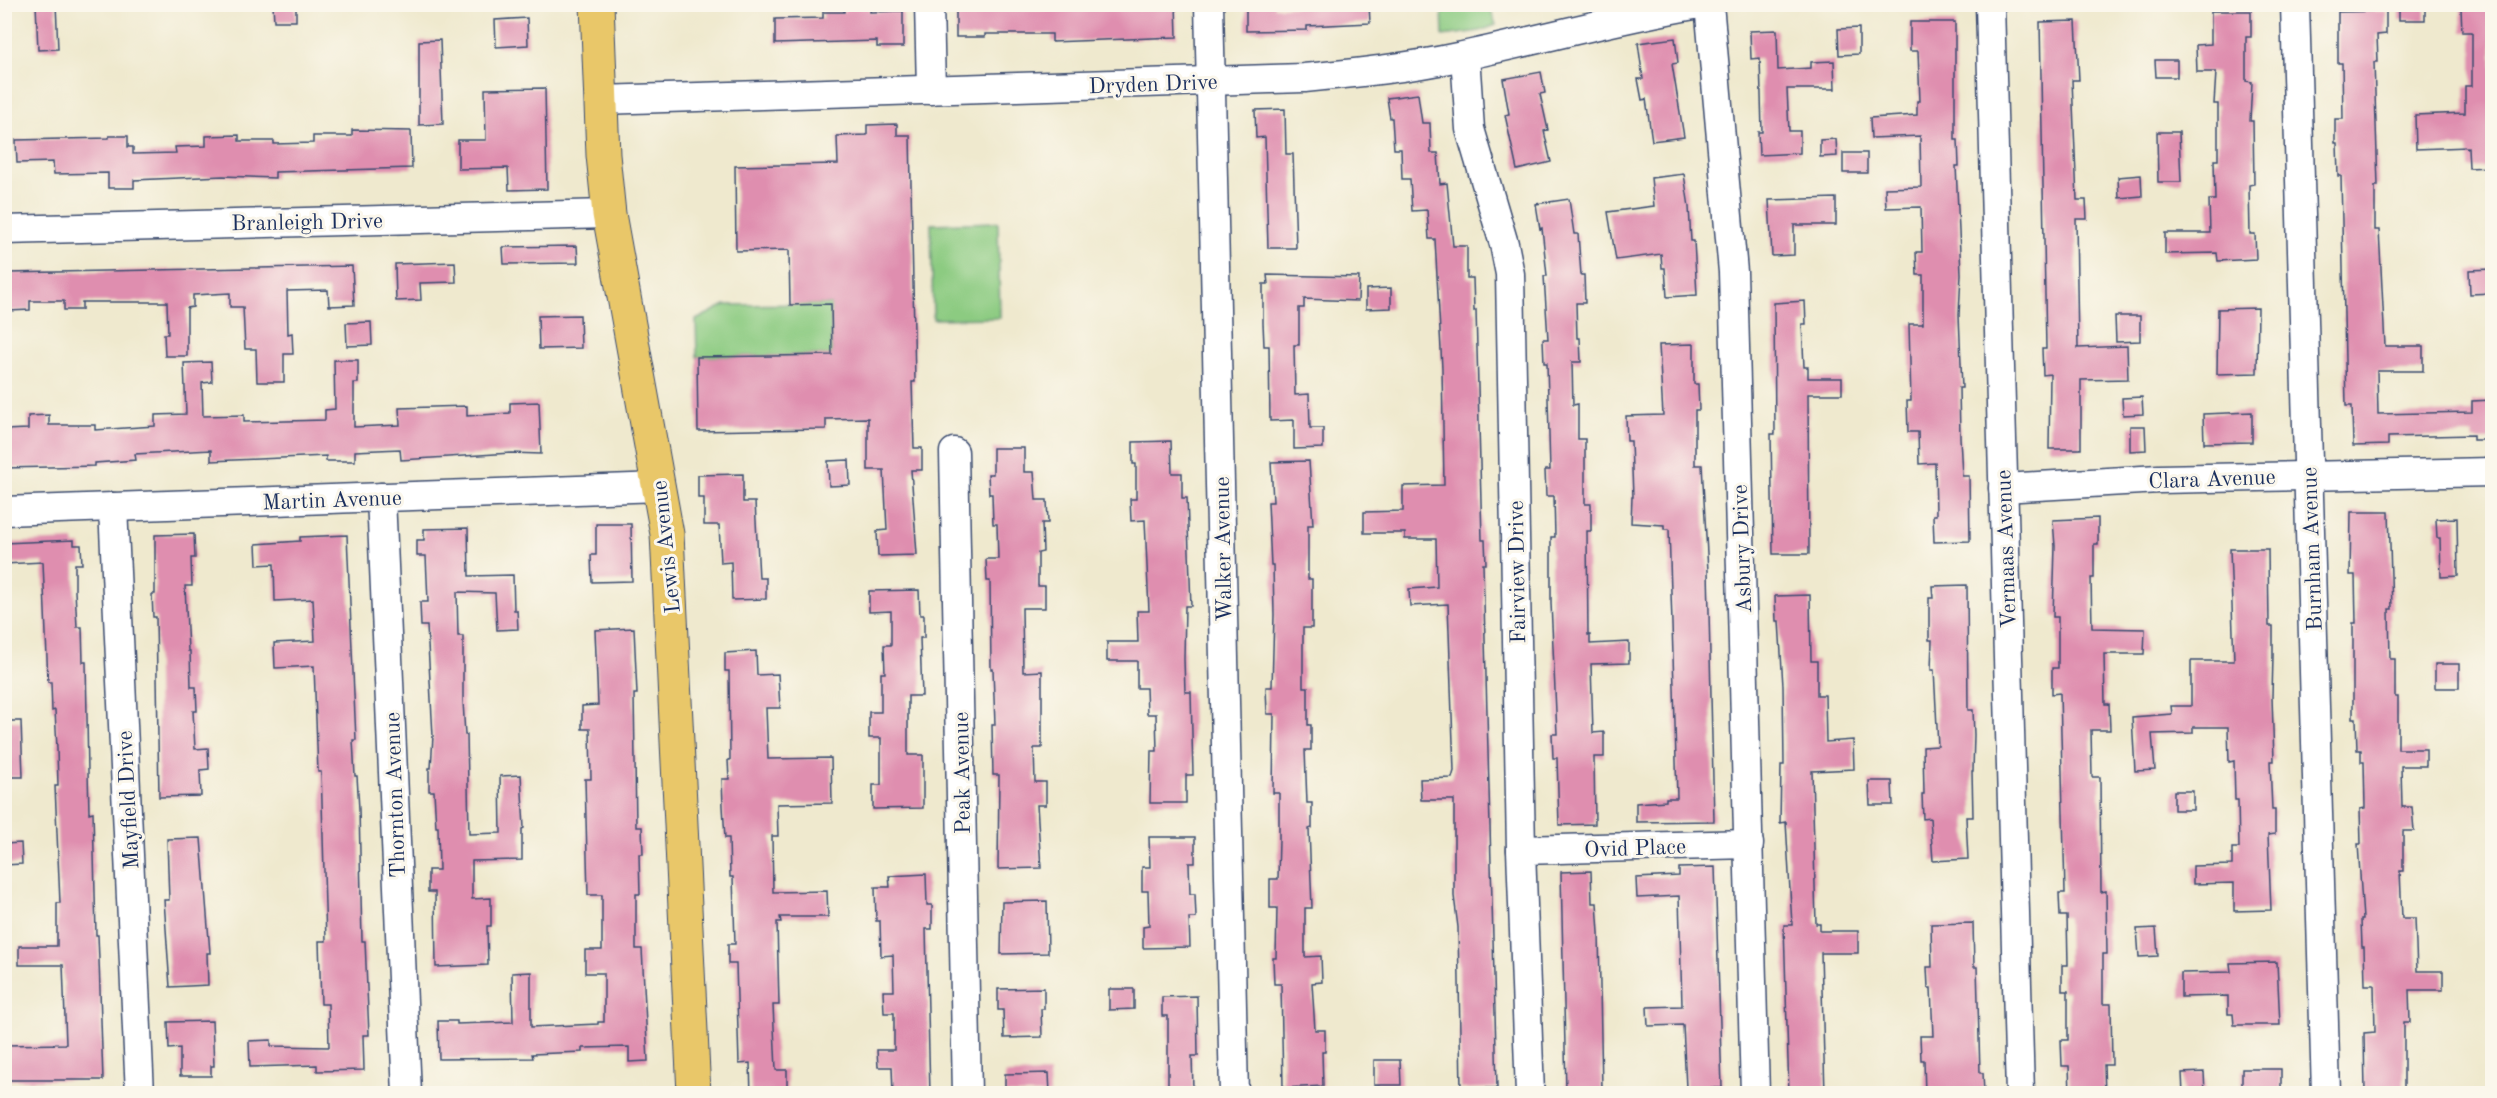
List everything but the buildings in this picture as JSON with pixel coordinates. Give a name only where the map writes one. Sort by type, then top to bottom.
[{"type":"main road","name":"Lewis Avenue","points":[[597,4],[603,155],[609,214],[667,534],[694,1094]]},
{"type":"street","points":[[929,4],[931,90]]},
{"type":"street","name":"Walker Avenue","points":[[1209,4],[1234,1094]]},
{"type":"street","name":"Dryden Drive","points":[[600,100],[1304,78],[1465,56],[1636,16],[1700,4]]},
{"type":"street","name":"Asbury Drive","points":[[1709,4],[1733,272],[1755,1094]]},
{"type":"street","name":"Vermaas Avenue","points":[[1990,4],[2020,1094]]},
{"type":"street","name":"Burnham Avenue","points":[[2295,4],[2326,1094]]},
{"type":"street","name":"Fairview Drive","points":[[1465,56],[1470,129],[1504,244],[1510,274],[1521,850],[1530,1094]]},
{"type":"street","name":"Branleigh Drive","points":[[4,230],[609,214]]},
{"type":"street","name":"Peak Avenue","points":[[954,452],[967,1094]]},
{"type":"street","name":"Clara Avenue","points":[[2003,488],[2159,479],[2493,472]]},
{"type":"street","name":"Martin Avenue","points":[[4,511],[660,488]]},
{"type":"street","name":"Thornton Avenue","points":[[381,497],[407,1094]]},
{"type":"street","name":"Mayfield Drive","points":[[113,507],[140,1094]]},
{"type":"street","name":"Ovid Place","points":[[1521,850],[1749,843]]},
{"type":"green space","points":[[1442,5],[1489,5],[1496,25],[1480,31],[1443,36]]},
{"type":"green space","points":[[998,222],[1000,318],[933,319],[931,224]]},
{"type":"green space","points":[[831,304],[832,355],[697,357],[696,320],[725,305]]}]
